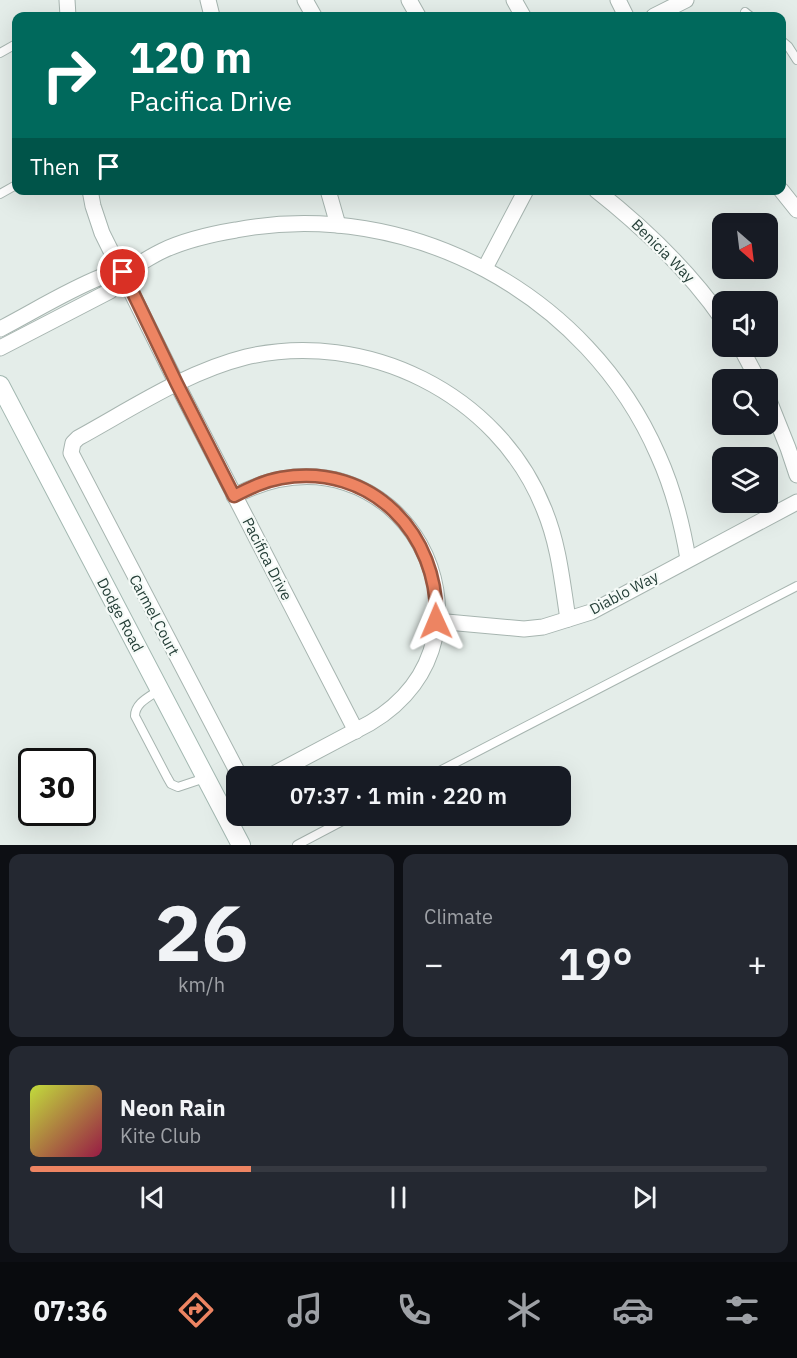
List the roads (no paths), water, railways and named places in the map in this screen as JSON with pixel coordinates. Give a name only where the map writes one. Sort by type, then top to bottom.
[{"type":"street","points":[[662,12],[686,0]]},
{"type":"street","name":"Pacifica Drive","points":[[91,195],[102,233],[234,496],[356,731]]},
{"type":"street","points":[[329,195],[338,225]]},
{"type":"street","points":[[485,268],[523,195]]},
{"type":"street","name":"Benicia Way","points":[[602,195],[662,246],[694,281],[712,305]]},
{"type":"street","points":[[785,195],[797,210]]},
{"type":"street","points":[[0,329],[102,276],[123,272],[164,250],[198,238],[237,229],[280,224],[338,225],[378,231],[418,241],[485,268],[530,296],[562,322],[593,353],[619,385],[641,420],[658,454],[672,492],[688,559]]},
{"type":"street","points":[[0,348],[110,291],[123,272]]},
{"type":"street","points":[[55,300],[63,315]]},
{"type":"street","points":[[177,384],[215,367],[246,357],[309,350],[345,353],[377,360],[410,372],[440,388],[492,429],[513,454],[530,480],[544,507],[555,541],[568,619]]},
{"type":"street","name":"Carmel Court","points":[[177,384],[78,438],[73,443],[71,453],[236,766]]},
{"type":"street","name":"Dodge Road","points":[[0,385],[241,845]]},
{"type":"street","points":[[778,423],[797,475]]},
{"type":"street","points":[[234,496],[260,483],[281,478],[302,476],[328,478],[352,484],[372,494],[399,516],[421,544],[436,589],[436,621],[429,653],[414,683],[401,699],[384,715],[289,766]]},
{"type":"street","name":"Diablo Way","points":[[436,621],[524,629],[543,627],[591,612],[797,502]]},
{"type":"lane","points":[[786,45],[797,60]]},
{"type":"lane","points":[[449,766],[797,586]]},
{"type":"lane","points":[[159,690],[139,704],[135,716],[171,784],[178,788],[205,778]]},
{"type":"lane","points":[[297,845],[333,826]]}]
